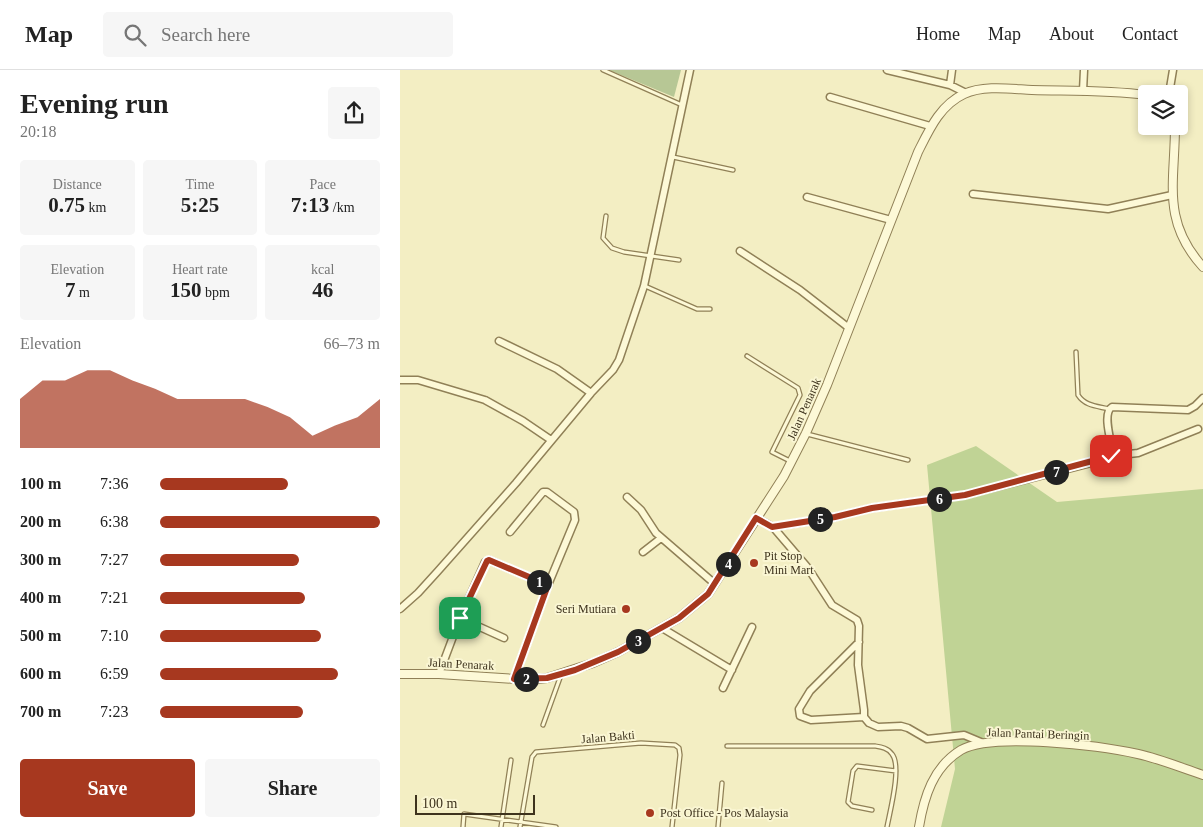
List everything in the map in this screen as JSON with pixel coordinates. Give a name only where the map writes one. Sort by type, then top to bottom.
[{"type":"street","points":[[400,609],[438,571],[620,360],[644,286],[651,257],[690,70]]},
{"type":"street","points":[[887,70],[950,85],[966,93]]},
{"type":"street","points":[[950,85],[952,70]]},
{"type":"street","points":[[1083,91],[1084,70]]},
{"type":"street","points":[[1170,85],[1173,70]]},
{"type":"street","name":"Jalan Penarak","points":[[400,674],[439,674],[514,679],[547,678],[561,675],[610,656],[679,618],[697,604],[715,584],[792,462],[806,434],[918,152],[930,126],[942,110],[956,98],[966,93],[984,89],[1083,91],[1138,94]]},
{"type":"street","points":[[830,97],[930,126]]},
{"type":"street","points":[[1175,135],[1172,196],[1174,216],[1179,232],[1192,255],[1203,267]]},
{"type":"street","points":[[973,194],[1108,209],[1172,196]]},
{"type":"street","points":[[807,197],[892,220]]},
{"type":"street","points":[[740,251],[800,290],[849,328]]},
{"type":"street","points":[[499,341],[557,369],[591,393]]},
{"type":"street","points":[[400,380],[418,380],[485,400],[551,440]]},
{"type":"street","points":[[1111,456],[1114,453],[1106,416],[1112,406],[1188,410],[1196,406],[1203,398]]},
{"type":"street","points":[[772,527],[835,517],[872,508],[965,495],[1111,456],[1138,453],[1198,429]]},
{"type":"street","points":[[510,532],[543,492],[547,492],[574,512],[575,520],[548,585],[514,679]]},
{"type":"street","points":[[627,497],[641,510],[661,538],[715,584]]},
{"type":"street","points":[[756,518],[772,527],[808,568],[832,605],[857,620],[859,626],[858,665],[864,717],[869,723],[878,727],[901,726],[928,739],[964,735],[983,743]]},
{"type":"street","points":[[643,552],[661,538]]},
{"type":"street","points":[[439,674],[460,618],[487,561],[489,560],[548,585]]},
{"type":"street","points":[[460,618],[504,638]]},
{"type":"street","points":[[723,688],[752,627]]},
{"type":"street","points":[[662,628],[732,670]]},
{"type":"street","points":[[859,642],[810,691],[799,709],[800,716],[811,720],[864,717]]},
{"type":"street","name":"Jalan Pantai Beringin","points":[[919,827],[932,780],[939,770],[960,751],[971,745],[1012,742],[1115,749],[1203,775]]},
{"type":"lane","points":[[603,70],[682,105]]},
{"type":"lane","points":[[671,157],[733,170]]},
{"type":"lane","points":[[606,216],[603,238],[612,248],[651,257],[679,260]]},
{"type":"lane","points":[[644,286],[697,309],[710,309]]},
{"type":"lane","points":[[1076,352],[1078,395],[1082,401],[1109,409]]},
{"type":"lane","points":[[747,356],[798,388],[800,395],[772,452],[792,462]]},
{"type":"lane","points":[[806,434],[908,460]]},
{"type":"lane","points":[[543,725],[561,675]]},
{"type":"lane","name":"Jalan Bakti","points":[[520,827],[532,757],[536,752],[641,743],[675,745],[679,748],[680,755],[672,827]]},
{"type":"lane","points":[[728,746],[875,746],[887,749],[896,760],[887,827]]},
{"type":"lane","points":[[501,827],[511,760]]},
{"type":"lane","points":[[872,810],[852,806],[848,802],[853,771],[857,766],[896,771]]},
{"type":"lane","points":[[718,827],[722,783]]},
{"type":"lane","points":[[463,827],[464,814],[556,827]]},
{"type":"green space","points":[[609,70],[681,70],[674,97]]},
{"type":"green space","points":[[976,446],[1057,502],[1203,489],[1203,827],[941,827],[955,769],[927,465]]},
{"type":"place","name":"Pit Stop Mini Mart","points":[[754,563]]},
{"type":"place","name":"Seri Mutiara","points":[[626,609]]},
{"type":"place","name":"Post Office - Pos Malaysia","points":[[650,813]]},
{"type":"route","points":[[460,618],[485,562],[489,560],[548,585],[514,679],[531,680],[561,675],[618,652],[679,618],[697,604],[708,594],[756,518],[772,527],[835,517],[872,508],[965,495],[1107,459],[1111,456]]}]
